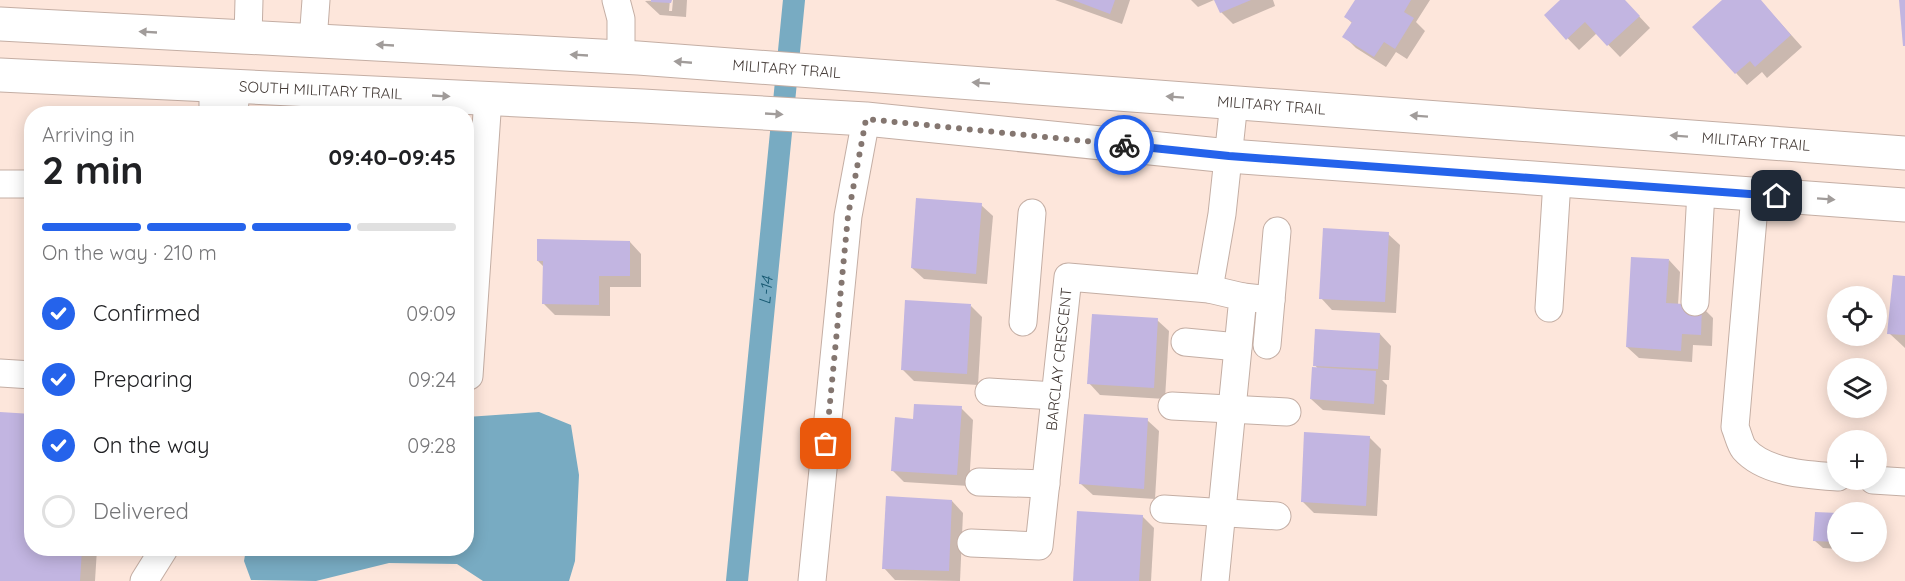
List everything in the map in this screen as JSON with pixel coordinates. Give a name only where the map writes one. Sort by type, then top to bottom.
[{"type":"main road","points":[[0,24],[629,58]]},
{"type":"main road","points":[[0,58],[22,55],[163,63],[175,60],[186,51],[193,34]]},
{"type":"main road","points":[[224,100],[249,70],[302,40]]},
{"type":"main road","name":"MILITARY TRAIL","points":[[629,58],[1905,153]]},
{"type":"main road","name":"SOUTH MILITARY TRAIL","points":[[0,75],[224,100],[488,98],[866,119]]},
{"type":"main road","points":[[866,119],[1229,156],[1905,205]]},
{"type":"street","points":[[248,37],[249,0]]},
{"type":"street","points":[[302,40],[316,0]]},
{"type":"street","points":[[616,0],[629,58]]},
{"type":"street","points":[[474,303],[488,98]]},
{"type":"street","points":[[1209,289],[1222,214],[1234,102]]},
{"type":"street","points":[[812,581],[848,216],[866,119]]},
{"type":"street","points":[[1549,308],[1557,181]]},
{"type":"street","points":[[0,184],[24,184]]},
{"type":"street","points":[[1695,302],[1701,191]]},
{"type":"street","points":[[1755,195],[1736,427],[1743,447],[1758,461],[1782,469],[1827,475]]},
{"type":"street","points":[[1023,322],[1032,213]]},
{"type":"street","points":[[1267,345],[1277,231]]},
{"type":"street","points":[[1027,274],[1068,277]]},
{"type":"street","name":"BARCLAY CRESCENT","points":[[971,543],[1039,546],[1068,277],[1209,289],[1243,297],[1271,300]]},
{"type":"street","points":[[1215,581],[1243,297]]},
{"type":"street","points":[[1185,342],[1238,347]]},
{"type":"street","points":[[0,373],[24,374]]},
{"type":"street","points":[[989,392],[1055,396]]},
{"type":"street","points":[[1172,406],[1287,411]]},
{"type":"street","points":[[1887,481],[1905,482]]},
{"type":"street","points":[[979,482],[1046,484]]},
{"type":"street","points":[[1164,509],[1276,516]]},
{"type":"street","points":[[144,581],[160,556]]},
{"type":"water","points":[[539,412],[571,425],[579,475],[575,561],[569,581],[483,581],[457,564],[389,563],[316,581],[251,580],[244,561],[245,556],[474,556],[474,417]]},
{"type":"building","points":[[651,0],[672,0],[671,3],[651,2]]},
{"type":"building","points":[[1073,0],[1115,0],[1110,14]]},
{"type":"building","points":[[1214,0],[1251,0],[1220,13]]},
{"type":"building","points":[[1355,0],[1411,0],[1404,12],[1414,18],[1395,49],[1384,42],[1374,57],[1342,37],[1352,22],[1344,17]]},
{"type":"building","points":[[1560,0],[1625,0],[1640,16],[1607,46],[1585,22],[1566,40],[1544,15]]},
{"type":"building","points":[[1722,0],[1761,0],[1791,35],[1755,67],[1750,61],[1735,74],[1692,27]]},
{"type":"building","points":[[1899,0],[1905,0],[1905,46],[1903,46]]},
{"type":"building","points":[[916,198],[982,203],[976,274],[911,268]]},
{"type":"building","points":[[1323,228],[1389,232],[1385,302],[1319,299]]},
{"type":"building","points":[[537,239],[630,241],[630,276],[599,276],[599,305],[542,304],[543,261],[537,261]]},
{"type":"building","points":[[1631,257],[1669,259],[1666,303],[1702,305],[1701,335],[1682,334],[1681,351],[1626,347]]},
{"type":"building","points":[[1893,275],[1905,276],[1905,335],[1887,334]]},
{"type":"building","points":[[905,300],[971,304],[967,374],[901,370]]},
{"type":"building","points":[[1092,314],[1158,318],[1154,388],[1087,384]]},
{"type":"building","points":[[1315,329],[1380,333],[1378,369],[1313,366]]},
{"type":"building","points":[[1312,367],[1376,371],[1374,404],[1310,399]]},
{"type":"building","points":[[914,404],[962,406],[957,475],[891,471],[895,417],[913,419]]},
{"type":"building","points":[[0,412],[24,414],[24,556],[82,556],[80,581],[0,581]]},
{"type":"building","points":[[1084,414],[1148,418],[1144,489],[1079,484]]},
{"type":"building","points":[[1304,432],[1370,436],[1366,506],[1301,502]]},
{"type":"building","points":[[886,496],[952,500],[949,571],[882,569]]},
{"type":"building","points":[[1077,511],[1143,515],[1139,581],[1073,581]]},
{"type":"building","points":[[1815,512],[1827,513],[1827,542],[1813,541]]},
{"type":"waterway","name":"L-14","points":[[737,581],[794,0]]},
{"type":"way so far","points":[[826,444],[848,216],[866,119],[1124,145]]},
{"type":"route","points":[[1124,145],[1229,156],[1777,196]]}]
